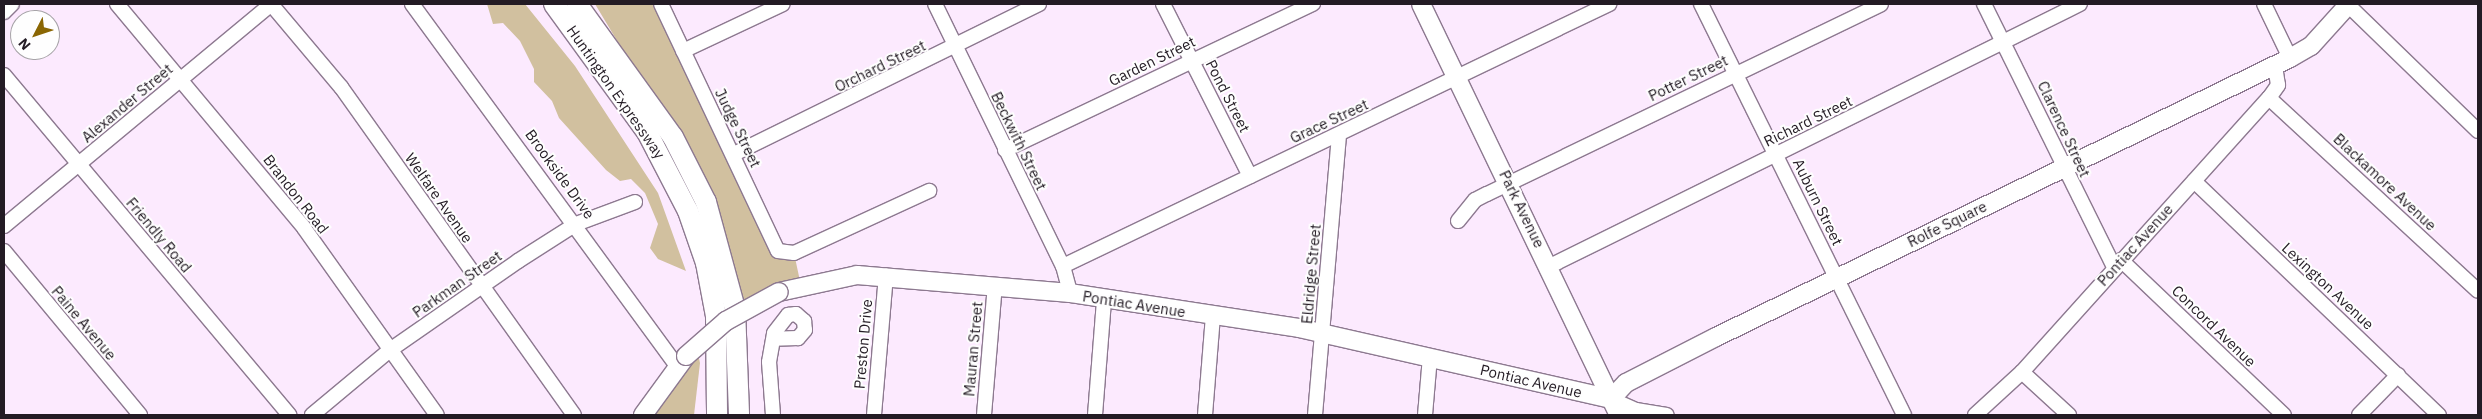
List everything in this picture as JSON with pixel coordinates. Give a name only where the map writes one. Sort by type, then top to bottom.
[{"type":"highway","points":[[546,4],[604,71]]},
{"type":"highway","name":"Huntington Expressway","points":[[554,4],[604,71],[665,162],[701,245],[718,334],[717,415]]},
{"type":"highway","name":"Huntington Expressway","points":[[577,4],[652,107],[695,178],[724,254],[740,346],[739,415]]},
{"type":"highway","points":[[592,4],[652,107]]},
{"type":"main road","name":"Park Avenue","points":[[1421,4],[1550,266],[1619,415]]},
{"type":"main road","points":[[2282,61],[2311,46],[2348,4]]},
{"type":"main road","name":"Rolfe Square","points":[[1611,399],[1626,383],[2282,61]]},
{"type":"main road","name":"Pontiac Avenue","points":[[643,415],[682,362],[726,320],[779,292],[834,278],[886,276],[1070,293],[1322,334],[1611,399]]},
{"type":"street","points":[[4,12],[12,4]]},
{"type":"street","name":"Brandon Road","points":[[117,4],[304,228],[437,415]]},
{"type":"street","name":"Alexander Street","points":[[4,226],[271,4]]},
{"type":"street","name":"Welfare Avenue","points":[[271,4],[342,87],[574,415]]},
{"type":"street","name":"Brookside Drive","points":[[412,4],[576,224],[682,362]]},
{"type":"street","name":"Judge Street","points":[[661,4],[734,154],[778,251],[794,253],[929,191]]},
{"type":"street","points":[[683,51],[783,4]]},
{"type":"street","name":"Beckwith Street","points":[[935,4],[1063,266],[1070,293]]},
{"type":"street","name":"Orchard Street","points":[[734,154],[955,47],[1039,4]]},
{"type":"street","name":"Pond Street","points":[[1164,4],[1250,176]]},
{"type":"street","name":"Garden Street","points":[[1005,150],[1191,60],[1313,4]]},
{"type":"street","name":"Grace Street","points":[[1063,266],[1458,79],[1609,4]]},
{"type":"street","name":"Auburn Street","points":[[1700,4],[1778,154],[1904,415]]},
{"type":"street","name":"Potter Street","points":[[1458,221],[1475,200],[1736,72],[1881,4]]},
{"type":"street","name":"Clarence Street","points":[[1984,4],[2004,42],[2063,168],[2118,263]]},
{"type":"street","name":"Richard Street","points":[[1550,266],[2080,4]]},
{"type":"street","points":[[2264,4],[2282,61]]},
{"type":"street","points":[[2348,4],[2478,131]]},
{"type":"street","name":"Pontiac Avenue","points":[[1975,415],[2022,372],[2118,263],[2269,98],[2278,85],[2282,61]]},
{"type":"street","name":"Friendly Road","points":[[4,75],[289,415]]},
{"type":"street","name":"Blackamore Avenue","points":[[2269,98],[2478,290]]},
{"type":"street","name":"Eldridge Street","points":[[1315,415],[1339,135]]},
{"type":"street","name":"Lexington Avenue","points":[[2194,180],[2440,415]]},
{"type":"street","name":"Parkman Street","points":[[312,415],[390,350],[576,224],[635,202]]},
{"type":"street","name":"Paine Avenue","points":[[4,251],[140,415]]},
{"type":"street","name":"Concord Avenue","points":[[2118,263],[2284,415]]},
{"type":"street","name":"Preston Drive","points":[[874,415],[886,276]]},
{"type":"street","name":"Mauran Street","points":[[984,415],[995,285]]},
{"type":"street","points":[[1094,415],[1104,300]]},
{"type":"street","points":[[1205,415],[1214,316]]},
{"type":"street","points":[[773,415],[769,362],[774,339]]},
{"type":"street","points":[[1425,415],[1430,357]]},
{"type":"street","points":[[2022,372],[2069,415]]},
{"type":"street","points":[[2359,415],[2398,375]]},
{"type":"street","name":"Pontiac Avenue","points":[[1611,399],[1636,410],[1667,415]]},
{"type":"shaded area","points":[[487,4],[525,4],[575,66],[658,193],[686,271],[658,259],[650,248],[658,224],[645,193],[631,179],[620,181],[606,170],[559,118],[552,101],[534,82],[534,69],[520,41],[503,23],[493,24]]},
{"type":"shaded area","points":[[595,4],[660,4],[773,237],[794,253],[800,281],[741,304],[715,204]]},
{"type":"shaded area","points":[[696,345],[700,363],[694,415],[642,415]]}]
